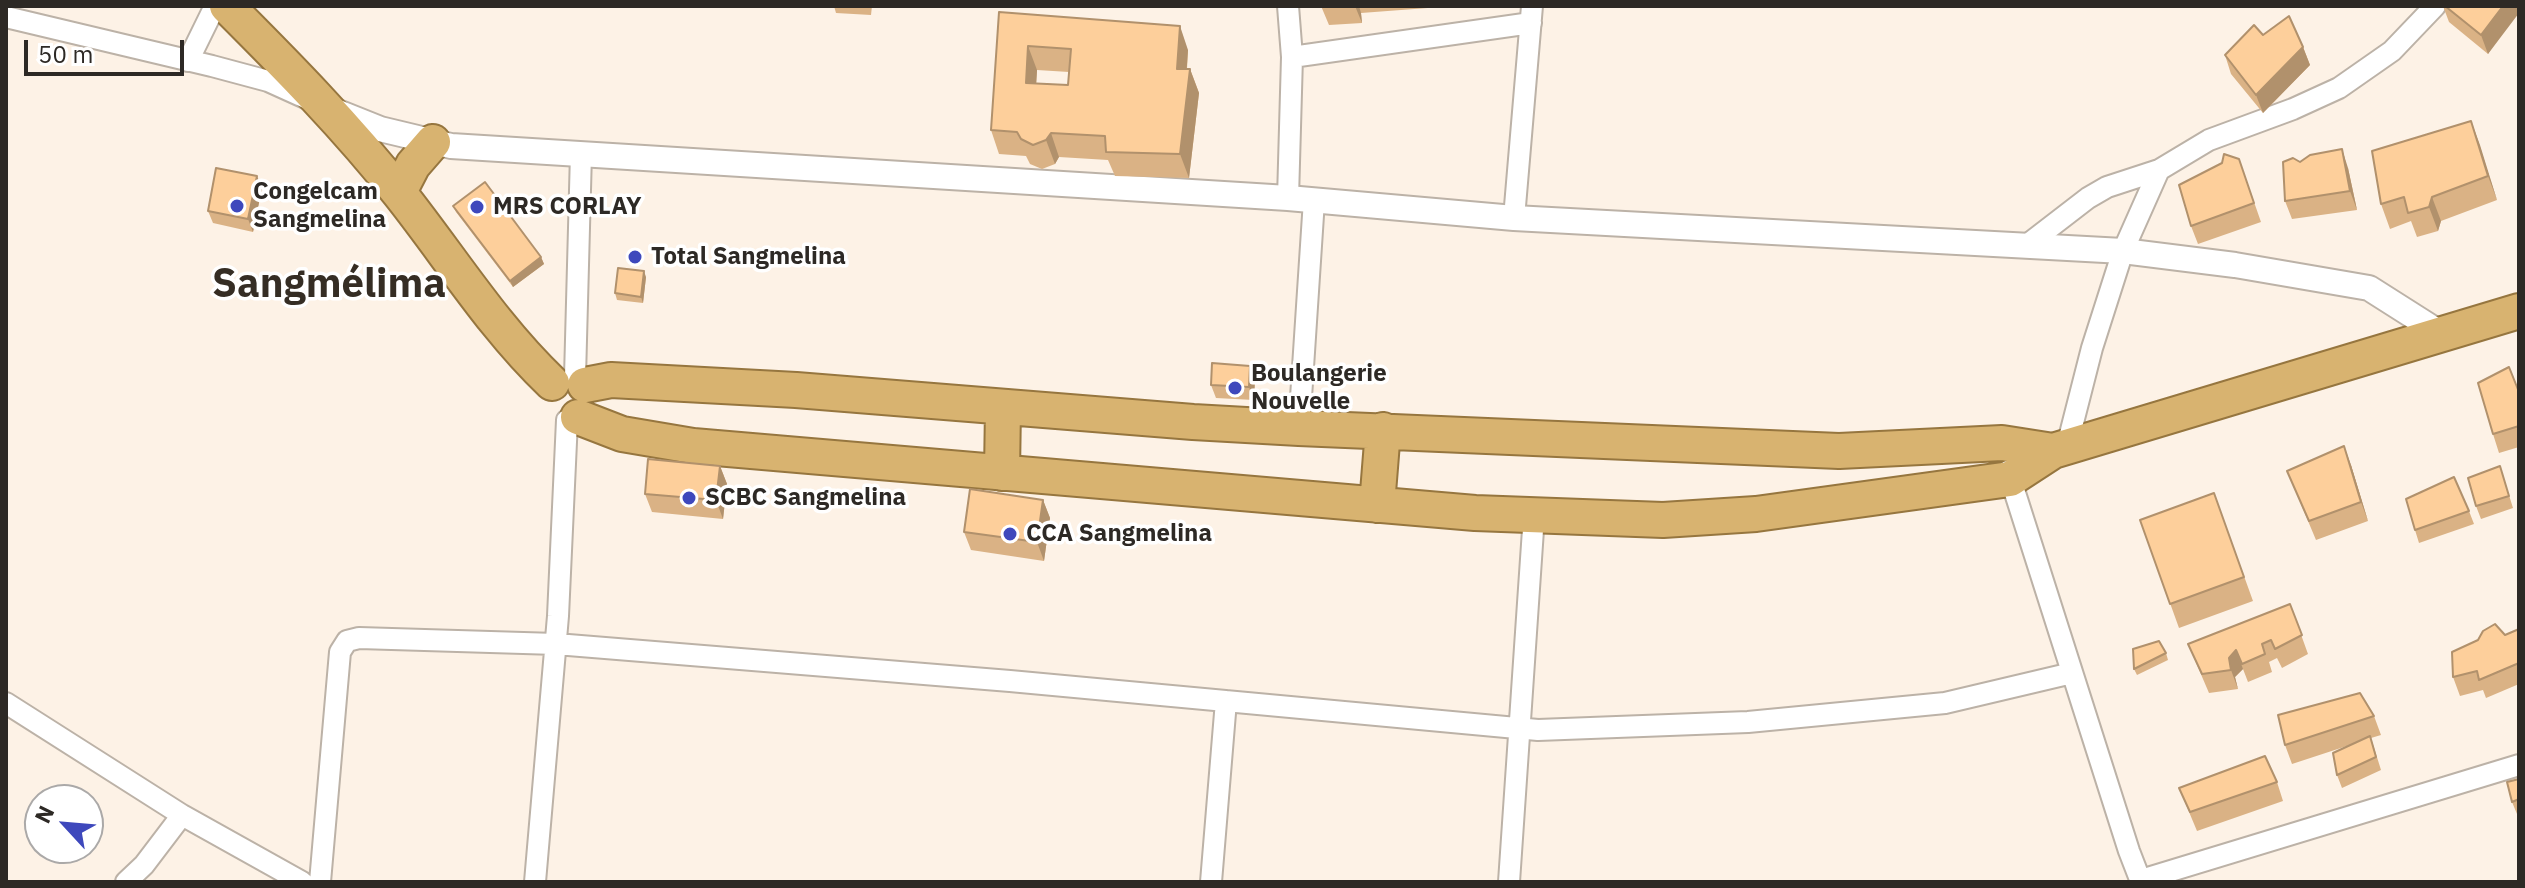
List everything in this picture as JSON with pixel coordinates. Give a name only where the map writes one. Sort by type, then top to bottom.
[{"type":"highway","points":[[227,6],[324,106],[399,192],[523,356],[622,434],[693,446],[1377,505],[1663,520],[1756,514],[2010,479],[2060,449],[2519,311]]},
{"type":"highway","points":[[399,192],[413,165],[433,142]]},
{"type":"highway","points":[[571,396],[611,380],[796,390],[1299,428],[1839,451],[2002,443],[2060,449]]},
{"type":"highway","points":[[1002,473],[1003,407]]},
{"type":"highway","points":[[1377,505],[1383,430]]},
{"type":"street","points":[[188,61],[215,6]]},
{"type":"street","points":[[1288,6],[1292,57],[1288,198]]},
{"type":"street","points":[[2027,245],[2107,187],[2159,170],[2209,140],[2293,109],[2339,88],[2392,51],[2435,6]]},
{"type":"street","points":[[1292,57],[1532,15],[1514,218]]},
{"type":"street","points":[[6,17],[268,81],[380,129],[451,146],[1288,198],[1514,218],[2123,251],[2235,265],[2369,288],[2443,335]]},
{"type":"street","points":[[535,882],[556,644],[581,153]]},
{"type":"street","points":[[2060,449],[2123,251],[2159,170]]},
{"type":"street","points":[[1299,428],[1314,200]]},
{"type":"street","points":[[2002,443],[2010,479],[2141,881],[2519,765]]},
{"type":"street","points":[[1509,882],[1534,515]]},
{"type":"street","points":[[320,882],[340,652],[347,641],[359,638],[556,644],[1538,730],[1748,722],[1945,703],[2072,673]]},
{"type":"street","points":[[1211,882],[1226,701]]},
{"type":"street","points":[[6,703],[182,815],[302,882]]},
{"type":"street","points":[[126,882],[144,865],[182,815]]},
{"type":"building","points":[[2445,6],[2503,6],[2481,35]]},
{"type":"building","points":[[999,12],[1180,26],[1177,69],[1190,69],[1180,154],[1106,152],[1105,136],[1051,133],[1046,140],[1033,145],[1021,139],[1017,132],[991,130]],"holes":[[[1028,46],[1071,49],[1068,85],[1026,83]]]},
{"type":"building","points":[[2289,16],[2303,47],[2256,95],[2225,55],[2254,25],[2263,35]]},
{"type":"building","points":[[2471,121],[2488,176],[2432,197],[2429,207],[2408,213],[2404,197],[2381,204],[2372,151]]},
{"type":"building","points":[[2342,149],[2350,191],[2285,201],[2283,162],[2293,158],[2300,162],[2310,155]]},
{"type":"building","points":[[2224,154],[2239,159],[2254,203],[2191,226],[2179,185],[2222,163]]},
{"type":"building","name":"Congelcam Sangmelina","points":[[216,168],[257,176],[248,219],[208,211]]},
{"type":"building","points":[[485,182],[541,257],[510,281],[453,206]]},
{"type":"building","points":[[618,268],[644,271],[641,297],[615,293]]},
{"type":"building","points":[[1212,363],[1250,366],[1249,387],[1211,385]]},
{"type":"building","points":[[2509,367],[2519,392],[2519,426],[2493,434],[2478,383]]},
{"type":"building","points":[[2344,446],[2361,502],[2309,521],[2287,471]]},
{"type":"building","points":[[648,459],[720,466],[716,500],[645,494]]},
{"type":"building","points":[[2500,466],[2509,496],[2476,506],[2468,478]]},
{"type":"building","points":[[2454,477],[2469,511],[2415,530],[2406,499]]},
{"type":"building","points":[[970,489],[1043,500],[1037,542],[964,532]]},
{"type":"building","points":[[2214,493],[2244,577],[2170,604],[2140,520]]},
{"type":"building","points":[[2290,604],[2302,635],[2275,649],[2271,640],[2262,644],[2265,654],[2242,664],[2236,650],[2229,658],[2231,670],[2202,674],[2188,644]]},
{"type":"building","points":[[2495,624],[2505,635],[2519,629],[2519,663],[2479,680],[2477,671],[2453,677],[2452,652],[2478,640],[2483,631]]},
{"type":"building","points":[[2159,641],[2166,653],[2134,669],[2133,649]]},
{"type":"building","points":[[2360,693],[2374,716],[2285,745],[2278,715]]},
{"type":"building","points":[[2370,736],[2376,757],[2337,775],[2333,753]]},
{"type":"building","points":[[2265,756],[2277,782],[2190,812],[2179,788]]},
{"type":"building","points":[[2519,779],[2519,799],[2512,802],[2507,782]]},
{"type":"place","name":"Congelcam Sangmelina","points":[[237,206]]},
{"type":"place","name":"MRS CORLAY","points":[[477,207]]},
{"type":"place","name":"Total Sangmelina","points":[[635,257]]},
{"type":"place","name":"Boulangerie Nouvelle","points":[[1235,388]]},
{"type":"place","name":"SCBC Sangmelina","points":[[689,498]]},
{"type":"place","name":"CCA Sangmelina","points":[[1010,534]]},
{"type":"district","name":"Sangmélima","points":[[329,285]]}]
